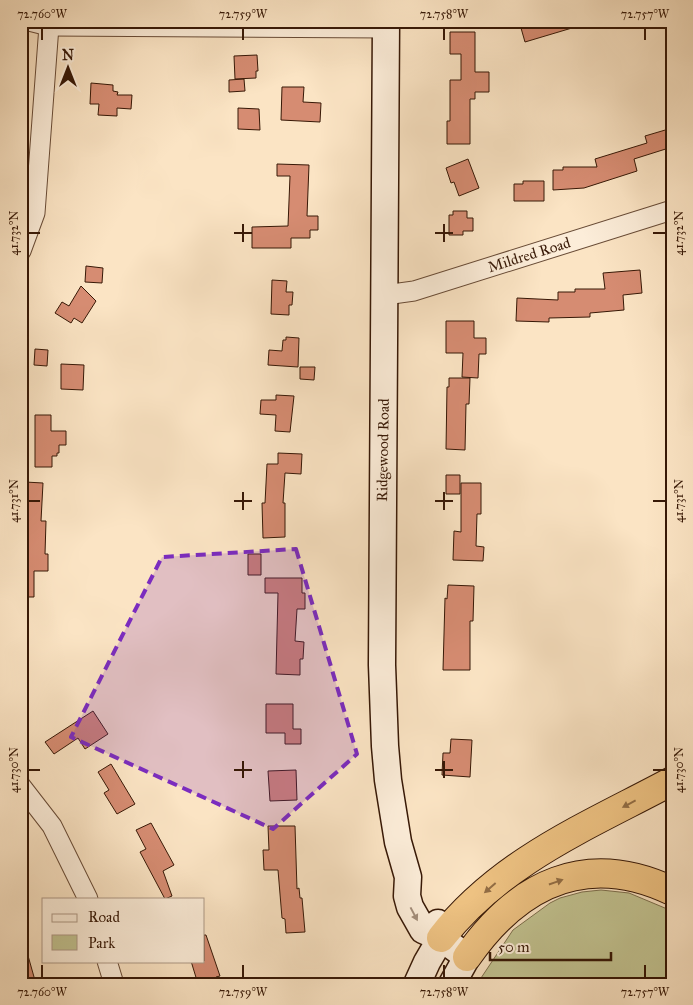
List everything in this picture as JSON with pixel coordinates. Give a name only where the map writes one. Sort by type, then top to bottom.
[{"type":"highway","points":[[441,938],[480,897],[515,868],[569,836],[672,781]]},
{"type":"highway","points":[[467,957],[488,931],[516,903],[533,892],[561,880],[590,874],[611,873],[640,878],[672,891]]},
{"type":"main road","name":"Ridgewood Road","points":[[386,25],[382,537],[383,714],[389,796],[398,842],[408,877],[408,901],[420,927],[428,934],[441,938],[467,957]]},
{"type":"main road","points":[[417,984],[441,938]]},
{"type":"main road","points":[[452,984],[467,957]]},
{"type":"street","points":[[29,21],[49,26],[386,25]]},
{"type":"street","points":[[21,251],[35,213],[49,26]]},
{"type":"street","name":"Mildred Road","points":[[385,295],[414,291],[672,210]]},
{"type":"street","points":[[21,786],[52,826],[88,898]]},
{"type":"street","points":[[107,962],[114,984]]},
{"type":"highlighted area","points":[[296,549],[357,754],[273,829],[71,737],[162,557]]},
{"type":"green space","points":[[601,890],[629,893],[672,911],[672,984],[477,984],[513,930],[560,898],[582,892]]},
{"type":"building","points":[[519,21],[581,21],[582,25],[525,42]]},
{"type":"building","points":[[450,32],[475,32],[475,72],[489,72],[489,92],[475,92],[475,99],[470,99],[470,144],[447,144],[447,121],[450,121],[450,80],[461,80],[461,54],[450,54]]},
{"type":"building","points":[[257,55],[258,71],[256,71],[256,78],[235,79],[234,56]]},
{"type":"building","points":[[244,79],[245,91],[229,92],[229,80]]},
{"type":"building","points":[[91,83],[113,85],[113,91],[118,92],[117,95],[132,95],[131,109],[117,108],[117,116],[98,115],[99,104],[90,104]]},
{"type":"building","points":[[282,87],[304,87],[303,102],[321,103],[320,122],[281,120]]},
{"type":"building","points":[[238,108],[259,109],[260,130],[238,129]]},
{"type":"building","points":[[672,128],[672,147],[634,159],[637,171],[584,188],[553,190],[553,170],[563,170],[563,167],[597,167],[595,159],[647,143],[645,136]]},
{"type":"building","points":[[468,159],[479,188],[459,196],[454,182],[451,183],[446,168]]},
{"type":"building","points":[[277,164],[309,165],[307,216],[318,216],[318,230],[310,230],[310,238],[291,238],[291,248],[252,248],[252,227],[288,226],[290,176],[277,176]]},
{"type":"building","points":[[523,181],[544,181],[544,201],[514,201],[514,184],[523,184]]},
{"type":"building","points":[[453,211],[467,211],[467,218],[473,218],[473,231],[463,231],[463,235],[449,235],[449,215],[453,215]]},
{"type":"building","points":[[86,266],[103,268],[102,283],[85,282]]},
{"type":"building","points":[[640,270],[642,293],[623,295],[624,310],[590,313],[590,317],[549,318],[549,322],[516,321],[517,298],[558,300],[558,292],[575,292],[575,289],[605,289],[603,273]]},
{"type":"building","points":[[272,280],[287,281],[286,292],[293,292],[292,305],[289,305],[289,315],[271,314]]},
{"type":"building","points":[[81,286],[96,301],[82,323],[74,318],[71,323],[55,313],[62,302],[69,306]]},
{"type":"building","points":[[446,321],[474,321],[474,338],[486,338],[486,354],[479,354],[478,378],[462,377],[463,353],[446,353]]},
{"type":"building","points":[[286,337],[299,338],[298,367],[268,365],[269,350],[282,351],[283,340],[286,340]]},
{"type":"building","points":[[35,349],[48,350],[47,366],[34,365]]},
{"type":"building","points":[[61,364],[84,365],[83,390],[61,389]]},
{"type":"building","points":[[300,367],[315,367],[314,380],[300,379]]},
{"type":"building","points":[[449,378],[470,378],[469,404],[466,404],[465,450],[446,449],[447,387],[449,387]]},
{"type":"building","points":[[276,395],[294,396],[290,432],[275,431],[276,415],[260,414],[261,400],[276,400]]},
{"type":"building","points":[[35,415],[51,415],[51,431],[66,431],[66,445],[59,445],[59,453],[57,453],[57,456],[52,456],[52,467],[35,467]]},
{"type":"building","points":[[278,453],[302,454],[301,474],[285,473],[283,503],[285,503],[285,537],[263,538],[262,503],[265,503],[267,464],[278,464]]},
{"type":"building","points":[[446,475],[460,475],[460,494],[446,494]]},
{"type":"building","points":[[25,482],[43,483],[41,521],[46,521],[45,554],[48,554],[48,571],[34,571],[34,597],[21,597],[21,499],[24,499]]},
{"type":"building","points":[[461,483],[481,483],[481,514],[477,514],[476,546],[484,547],[483,561],[453,560],[454,531],[461,532]]},
{"type":"building","points":[[248,554],[261,554],[261,575],[248,575]]},
{"type":"building","points":[[265,578],[302,578],[302,593],[305,593],[305,609],[297,609],[295,641],[304,642],[303,659],[300,659],[300,675],[276,674],[278,593],[265,593]]},
{"type":"building","points":[[448,585],[474,586],[473,621],[470,621],[470,670],[443,670],[445,598],[447,599]]},
{"type":"building","points":[[266,704],[293,704],[293,729],[301,729],[301,744],[285,744],[285,733],[266,733]]},
{"type":"building","points":[[93,711],[108,734],[85,749],[78,738],[54,754],[45,742]]},
{"type":"building","points":[[451,739],[472,740],[470,777],[442,775],[443,753],[450,753]]},
{"type":"building","points":[[111,764],[135,804],[117,814],[104,793],[109,790],[98,772]]},
{"type":"building","points":[[296,770],[297,800],[270,801],[268,771]]},
{"type":"building","points":[[151,823],[174,865],[163,871],[172,896],[164,898],[140,852],[146,849],[136,830]]},
{"type":"building","points":[[268,826],[295,826],[297,889],[299,888],[300,898],[302,898],[305,932],[286,933],[285,919],[282,918],[278,870],[264,870],[263,850],[269,850]]},
{"type":"building","points":[[206,935],[220,976],[216,977],[219,984],[198,984],[191,962],[205,962]]},
{"type":"building","points":[[21,945],[25,945],[36,984],[21,984]]}]
